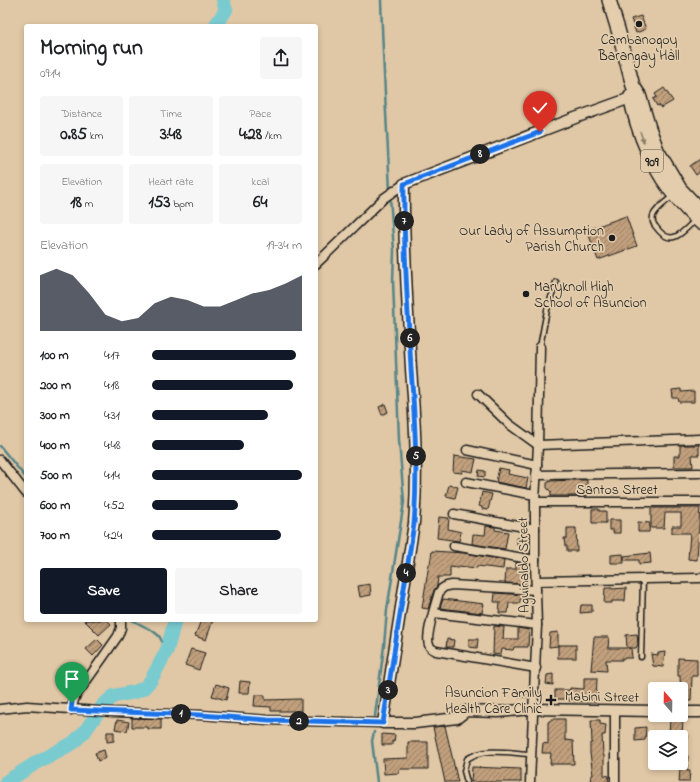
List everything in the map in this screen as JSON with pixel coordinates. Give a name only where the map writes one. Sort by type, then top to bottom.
[{"type":"highway","name":"909","points":[[609,0],[634,93],[638,125],[648,154],[661,179],[677,192],[699,216]]},
{"type":"street","points":[[318,262],[384,198],[404,184],[568,121],[634,93]]},
{"type":"street","points":[[0,709],[27,706],[71,710],[201,715],[268,720],[383,723],[414,524],[416,497],[416,444],[404,244],[404,184]]},
{"type":"street","name":"Aguinaldo Street","points":[[530,782],[537,625],[535,498],[538,445],[540,346]]},
{"type":"street","points":[[478,394],[509,424],[538,445],[700,439]]},
{"type":"street","points":[[467,450],[537,465]]},
{"type":"street","points":[[0,460],[24,490]]},
{"type":"street","points":[[536,475],[700,473]]},
{"type":"street","name":"Santos Street","points":[[466,482],[535,498],[700,502]]},
{"type":"street","points":[[454,514],[535,529]]},
{"type":"street","points":[[454,546],[535,560]]},
{"type":"street","points":[[536,668],[436,651],[430,648],[428,636],[439,592],[442,588],[452,585],[536,586],[643,579],[700,578]]},
{"type":"street","points":[[434,613],[537,625]]},
{"type":"street","points":[[71,710],[72,703],[77,694],[118,636],[121,628],[121,622]]},
{"type":"street","name":"Mabini Street","points":[[383,723],[415,723],[457,718],[466,711],[498,712],[533,709],[648,711]]},
{"type":"street","points":[[615,710],[615,782]]},
{"type":"street","points":[[688,712],[700,712]]},
{"type":"lane","points":[[677,192],[653,216],[652,221],[654,226],[662,235],[667,238],[677,236],[699,216]]},
{"type":"lane","points":[[540,346],[547,310],[556,282]]},
{"type":"lane","points":[[641,657],[643,579]]},
{"type":"lane","points":[[467,782],[464,771],[467,759],[475,754],[484,752],[531,754]]},
{"type":"building","name":"Cambanogoy Barangay Hall","points":[[641,16],[646,29],[636,33],[631,19]]},
{"type":"building","points":[[664,88],[673,101],[661,108],[659,105],[657,106],[653,99],[657,97],[655,94]]},
{"type":"building","points":[[700,159],[700,172],[696,175],[690,166]]},
{"type":"building","name":"Our Lady of Assumption Parish Church","points":[[626,216],[637,246],[598,260],[587,230]]},
{"type":"building","points":[[681,389],[681,392],[694,391],[694,402],[679,402],[678,398],[673,398],[672,390]]},
{"type":"building","points":[[385,404],[388,412],[382,415],[379,407]]},
{"type":"building","points":[[680,445],[699,445],[699,455],[692,455],[693,467],[674,467],[674,456],[680,456]]},
{"type":"building","points":[[454,456],[476,459],[473,472],[462,470],[462,473],[453,472]]},
{"type":"building","points":[[499,468],[509,470],[508,474],[528,478],[526,488],[496,482]]},
{"type":"building","points":[[479,470],[485,471],[485,477],[478,476]]},
{"type":"building","points":[[587,480],[587,496],[551,496],[551,492],[547,488],[547,483],[550,481]]},
{"type":"building","points":[[449,485],[458,487],[455,498],[446,496]]},
{"type":"building","points":[[482,492],[492,494],[488,510],[482,509],[482,507],[479,506]]},
{"type":"building","points":[[651,508],[700,508],[697,560],[688,559],[690,533],[672,533],[672,526],[681,526],[681,513],[665,513],[664,528],[651,528]]},
{"type":"building","points":[[592,509],[606,511],[606,523],[592,523]]},
{"type":"building","points":[[439,517],[449,518],[448,529],[461,532],[459,541],[437,538]]},
{"type":"building","points":[[609,520],[620,520],[620,533],[613,533],[613,530],[609,530]]},
{"type":"building","points":[[638,522],[650,523],[649,532],[638,532]]},
{"type":"building","points":[[486,526],[495,527],[495,530],[508,532],[505,549],[472,544],[473,534],[485,535]]},
{"type":"building","points":[[567,528],[576,528],[577,551],[567,551],[564,538],[567,538]]},
{"type":"building","points":[[517,538],[526,538],[525,546],[517,545]]},
{"type":"building","points":[[432,551],[464,553],[504,560],[503,569],[477,566],[477,568],[458,566],[458,568],[450,567],[450,577],[438,577],[437,586],[434,590],[428,609],[422,608]]},
{"type":"building","points":[[650,553],[651,563],[639,564],[639,560],[624,560],[624,556]]},
{"type":"building","points":[[623,554],[624,563],[611,563],[611,555]]},
{"type":"building","points":[[516,562],[527,564],[526,584],[505,583],[506,569],[516,569]]},
{"type":"building","points":[[370,584],[371,595],[360,597],[358,586]]},
{"type":"building","points":[[605,588],[626,588],[625,601],[612,601],[612,603],[604,603]]},
{"type":"building","points":[[495,593],[526,595],[525,599],[520,599],[520,603],[509,603],[508,613],[499,613],[500,602],[494,602]]},
{"type":"building","points":[[443,599],[484,604],[482,613],[440,608]]},
{"type":"building","points":[[581,605],[592,605],[592,612],[580,613]]},
{"type":"building","points":[[86,622],[109,622],[111,624],[99,635]]},
{"type":"building","points":[[200,622],[212,622],[206,640],[195,636]]},
{"type":"building","points":[[494,626],[504,627],[503,639],[518,639],[518,628],[529,630],[528,647],[514,647],[513,650],[502,649],[501,655],[493,654]]},
{"type":"building","points":[[558,632],[558,646],[549,647],[550,633]]},
{"type":"building","points":[[637,634],[638,644],[636,648],[631,648],[632,658],[622,658],[622,660],[606,660],[607,671],[591,670],[594,637],[609,637],[608,648],[627,648],[626,635]]},
{"type":"building","points":[[97,639],[103,645],[93,656],[86,649]]},
{"type":"building","points":[[447,639],[454,640],[453,647],[446,647]]},
{"type":"building","points":[[469,639],[478,639],[477,648],[469,647]]},
{"type":"building","points":[[558,645],[576,645],[576,658],[558,658]]},
{"type":"building","points":[[191,649],[205,653],[199,670],[185,665]]},
{"type":"building","points":[[665,652],[663,667],[653,666],[651,654],[658,655],[658,653]]},
{"type":"building","points":[[678,658],[697,659],[697,676],[692,676],[691,701],[688,701],[688,682],[680,682],[680,676],[678,676]]},
{"type":"building","points":[[553,674],[553,685],[546,684],[547,675]]},
{"type":"building","points":[[584,678],[597,678],[596,702],[555,699],[555,690],[570,690],[570,688],[584,689]]},
{"type":"building","points":[[240,681],[250,682],[249,693],[239,693]]},
{"type":"building","points":[[216,684],[229,688],[226,700],[212,696]]},
{"type":"building","points":[[519,691],[528,691],[527,697],[518,697]]},
{"type":"building","points":[[255,695],[265,695],[265,700],[301,699],[301,711],[271,711],[271,707],[254,706]]},
{"type":"building","points":[[132,718],[161,719],[161,729],[132,727]]},
{"type":"building","points":[[552,719],[565,719],[565,740],[573,741],[574,764],[550,764],[551,753],[542,753],[543,743],[548,744],[548,722]]},
{"type":"building","points":[[117,720],[129,722],[127,731],[115,729]]},
{"type":"building","points":[[591,720],[600,720],[600,724],[606,725],[605,735],[602,735],[604,775],[609,776],[608,782],[590,782],[591,775],[593,775],[590,753],[590,743],[592,743]]},
{"type":"building","points":[[670,722],[683,722],[682,730],[669,730]]},
{"type":"building","points":[[445,726],[458,782],[445,782],[433,727]]},
{"type":"building","points":[[646,727],[645,740],[635,741],[635,728]]},
{"type":"building","points":[[107,732],[114,732],[114,741],[107,742]]},
{"type":"building","points":[[382,734],[395,735],[392,745],[382,745]]},
{"type":"building","points":[[408,742],[428,742],[428,769],[399,769],[399,773],[384,774],[383,759],[408,758]]},
{"type":"building","points":[[104,750],[106,758],[98,761],[95,753]]},
{"type":"building","points":[[472,767],[521,769],[521,782],[471,782]]},
{"type":"building","points":[[680,770],[690,771],[689,782],[679,782]]},
{"type":"waterway","points":[[216,24],[226,10],[223,0]]},
{"type":"waterway","points":[[381,0],[390,191]]},
{"type":"waterway","points":[[375,716],[387,610],[404,502],[399,440],[393,281],[394,251],[390,196]]},
{"type":"waterway","points":[[0,446],[24,476]]},
{"type":"waterway","points":[[136,622],[159,636],[167,650]]},
{"type":"waterway","points":[[6,782],[39,761],[73,743],[85,731],[104,704],[114,696],[135,692],[144,688],[151,680],[167,650],[174,622]]},
{"type":"waterway","points":[[374,732],[372,741],[377,782]]},
{"type":"place","name":"Cambanogoy Barangay Hall","points":[[639,24]]},
{"type":"place","name":"Our Lady of Assumption Parish Church","points":[[612,238]]},
{"type":"place","name":"Maryknoll High School of Asuncion","points":[[526,294]]},
{"type":"place","name":"Asuncion Family Health Care Clinic","points":[[551,700]]},
{"type":"route","points":[[72,703],[71,710],[201,715],[268,720],[383,723],[414,524],[416,497],[416,444],[404,244],[404,184],[540,132]]}]
